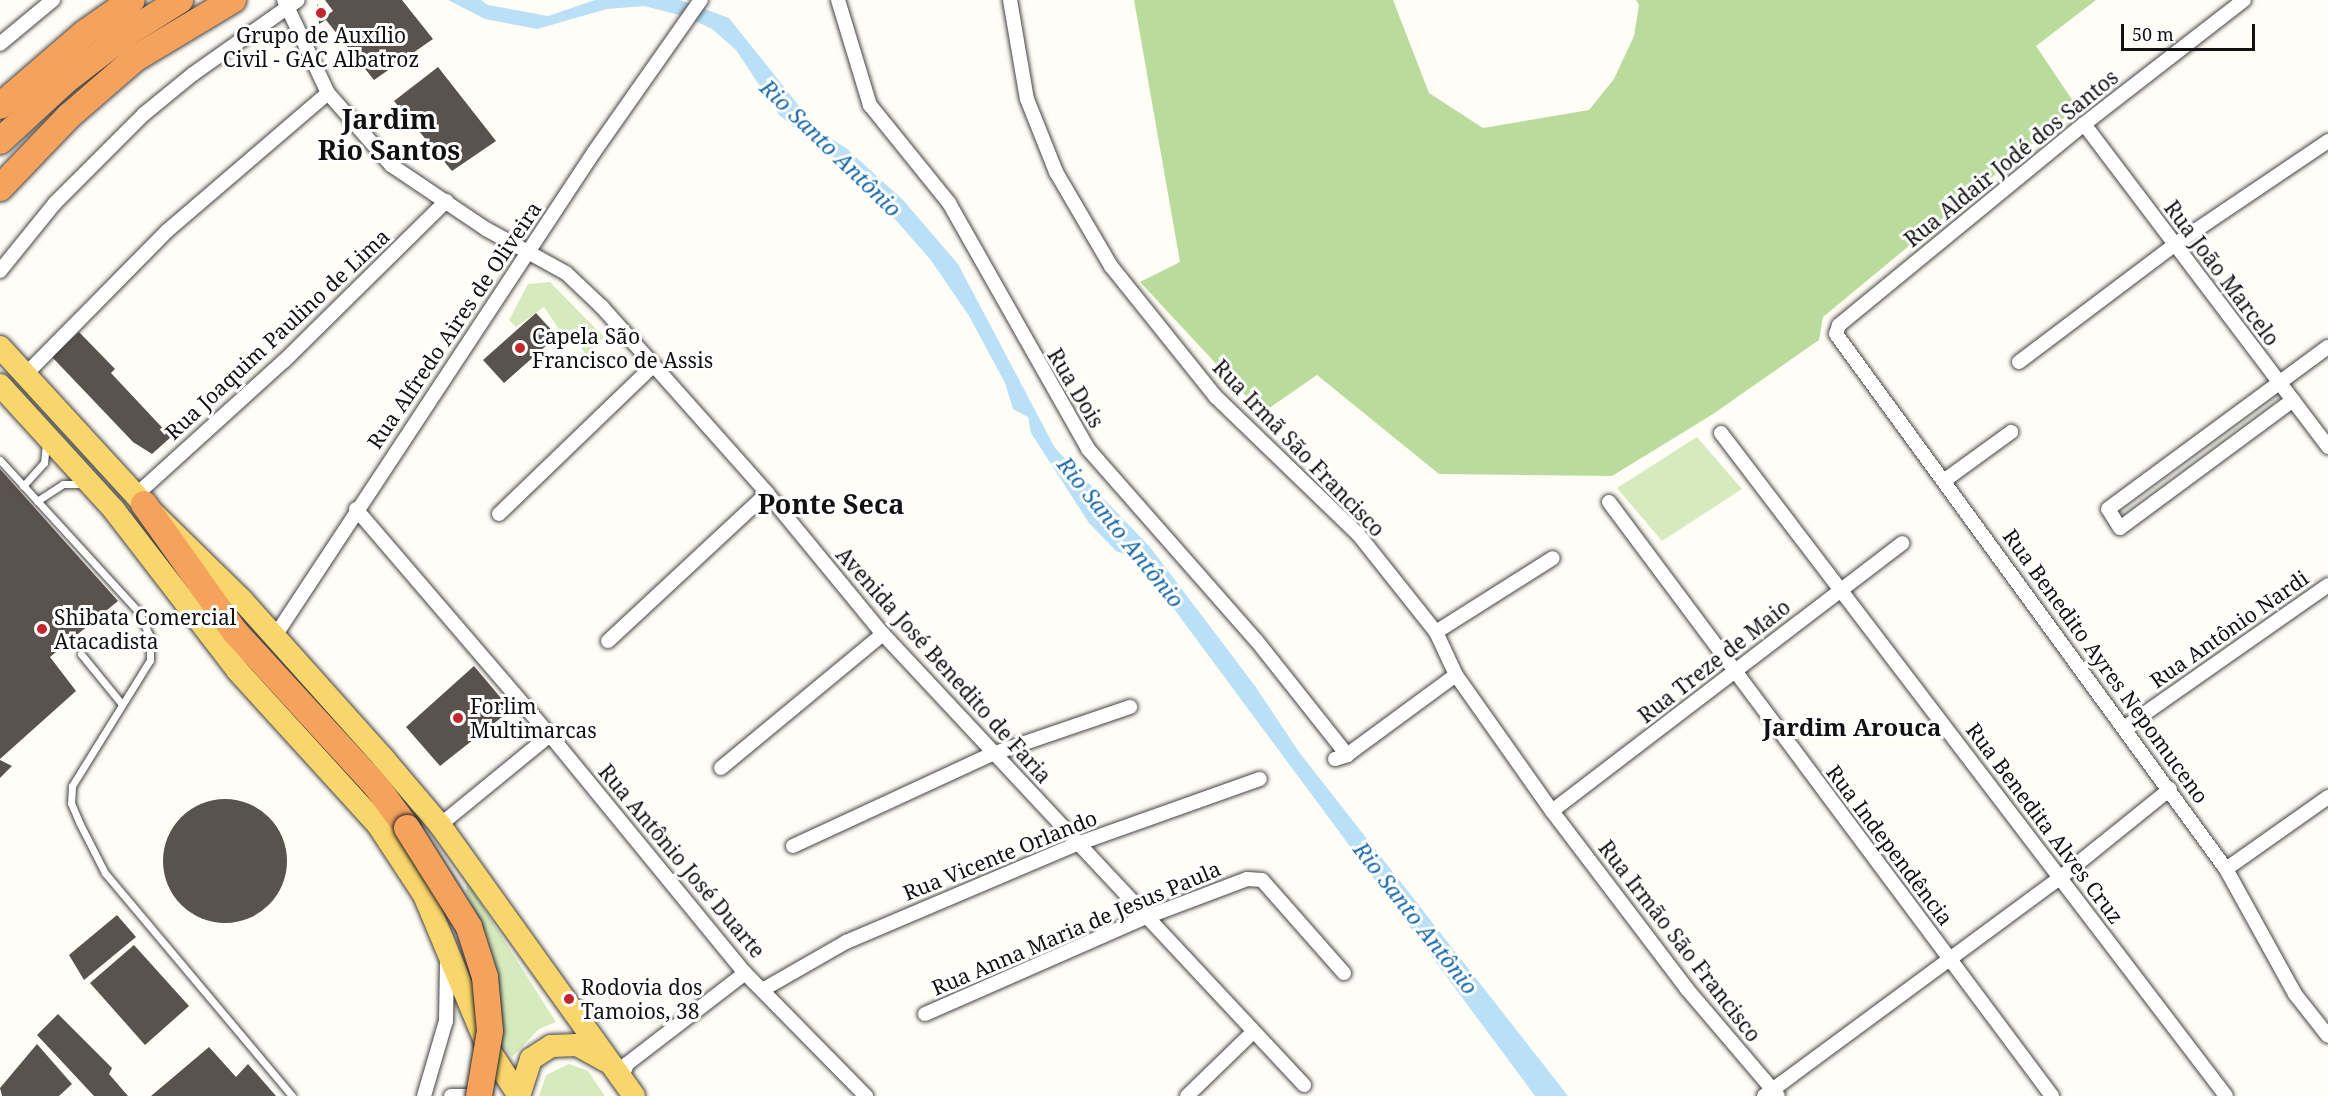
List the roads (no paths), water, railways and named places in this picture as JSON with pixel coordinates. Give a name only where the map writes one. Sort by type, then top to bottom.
[{"type":"highway","points":[[0,141],[65,81],[126,34],[180,0]]},
{"type":"highway","points":[[0,188],[69,116],[136,58],[233,0]]},
{"type":"highway","points":[[0,106],[124,5]]},
{"type":"highway","points":[[140,500],[235,632],[377,787],[407,828],[469,927],[485,977],[490,1031],[479,1096]]},
{"type":"main road","points":[[0,347],[140,500],[275,636],[440,825],[630,1090]]},
{"type":"main road","points":[[0,385],[45,437],[90,483],[225,656],[378,825],[424,895],[488,1048],[519,1096]]},
{"type":"main road","points":[[519,1096],[531,1059],[551,1046],[577,1045],[588,1049],[630,1090]]},
{"type":"street","points":[[0,44],[53,0]]},
{"type":"street","name":"Rua Alfredo Aires de Oliveira","points":[[275,636],[356,509],[528,251],[701,0]]},
{"type":"street","name":"Rua Dois","points":[[838,0],[870,105],[949,202],[1088,449],[1241,622],[1341,757],[1456,675]]},
{"type":"street","name":"Rua Irmã São Francisco","points":[[1010,0],[1027,99],[1056,172],[1111,266],[1216,397],[1358,534],[1436,632],[1456,675],[1552,811]]},
{"type":"street","name":"Rua Aldair Jodé dos Santos","points":[[1836,330],[2084,124],[2244,0]]},
{"type":"street","points":[[0,271],[55,203],[144,114],[290,2]]},
{"type":"street","name":"Avenida José Benedito de Faria","points":[[290,2],[328,93],[392,165],[486,229],[566,273],[582,287],[766,493],[883,634],[1144,918],[1304,1085]]},
{"type":"street","points":[[26,374],[167,231],[328,93]]},
{"type":"street","name":"Rua João Marcelo","points":[[2084,124],[2328,447]]},
{"type":"street","points":[[2019,362],[2174,245],[2328,141]]},
{"type":"street","name":"Rua Joaquim Paulino de Lima","points":[[140,500],[446,201]]},
{"type":"street","name":"Rua Benedito Ayres Nepomuceno","points":[[1836,330],[1837,339],[1946,480],[2226,869],[2295,994],[2328,1036]]},
{"type":"street","points":[[2293,400],[2120,528],[2108,509],[2328,347]]},
{"type":"street","points":[[499,514],[652,367]]},
{"type":"street","points":[[1946,480],[2011,432]]},
{"type":"street","name":"Rua Benedita Alves Cruz","points":[[1721,433],[2226,1096]]},
{"type":"street","points":[[608,641],[766,493]]},
{"type":"street","name":"Rua Independência","points":[[1609,502],[1734,674],[2052,1096]]},
{"type":"street","name":"Rua Antônio José Duarte","points":[[356,509],[550,735],[745,973],[764,989],[866,1096]]},
{"type":"street","name":"Rua Treze de Maio","points":[[1552,811],[1734,674],[1902,543]]},
{"type":"street","points":[[1436,632],[1553,558]]},
{"type":"street","name":"Rua Antônio Nardi","points":[[2124,728],[2328,585]]},
{"type":"street","points":[[721,768],[883,634]]},
{"type":"street","points":[[793,846],[992,754],[1130,707]]},
{"type":"street","points":[[440,825],[550,735]]},
{"type":"street","name":"Rua Vicente Orlando","points":[[764,989],[846,942],[1077,844],[1260,779]]},
{"type":"street","points":[[1772,1094],[2061,877],[2170,789]]},
{"type":"street","points":[[2226,869],[2328,797]]},
{"type":"street","name":"Rua Irmão São Francisco","points":[[1552,811],[1687,989],[1772,1094]]},
{"type":"street","name":"Rua Anna Maria de Jesus Paula","points":[[925,1014],[1144,918],[1247,879],[1262,880],[1344,973]]},
{"type":"street","points":[[424,1096],[446,1021],[447,950]]},
{"type":"street","points":[[630,1090],[627,1064],[745,973]]},
{"type":"street","points":[[1186,1096],[1252,1033]]},
{"type":"street","points":[[451,1096],[467,1096]]},
{"type":"lane","points":[[23,486],[44,463],[45,437]]},
{"type":"lane","points":[[0,460],[147,625],[150,660],[121,703],[72,786],[71,803],[80,824],[105,873],[292,1096]]},
{"type":"lane","points":[[37,501],[63,484],[90,483]]},
{"type":"lane","points":[[81,654],[121,703]]},
{"type":"water","name":"Rio Santo Antônio","points":[[448,0],[481,0],[488,5],[548,16],[595,0],[680,0],[729,18],[819,131],[846,148],[903,200],[958,264],[1055,448],[1150,547],[1255,686],[1299,752],[1568,1096],[1535,1096],[1137,559],[1116,551],[1089,523],[1031,433],[1028,417],[1013,409],[1005,383],[969,316],[930,259],[863,183],[779,115],[736,50],[712,29],[687,17],[644,6],[607,9],[537,29],[485,19]]},
{"type":"place","name":"Grupo de Auxílio Civil - GAC Albatroz","points":[[321,13]]},
{"type":"place","name":"Capela São Francisco de Assis","points":[[520,348]]},
{"type":"place","name":"Shibata Comercial Atacadista","points":[[42,629]]},
{"type":"place","name":"Forlim Multimarcas","points":[[458,718]]},
{"type":"place","name":"Rodovia dos Tamoios, 38","points":[[569,999]]},
{"type":"district","name":"Jardim Rio Santos","points":[[389,134]]},
{"type":"district","name":"Ponte Seca","points":[[831,504]]},
{"type":"district","name":"Jardim Arouca","points":[[1852,727]]}]
